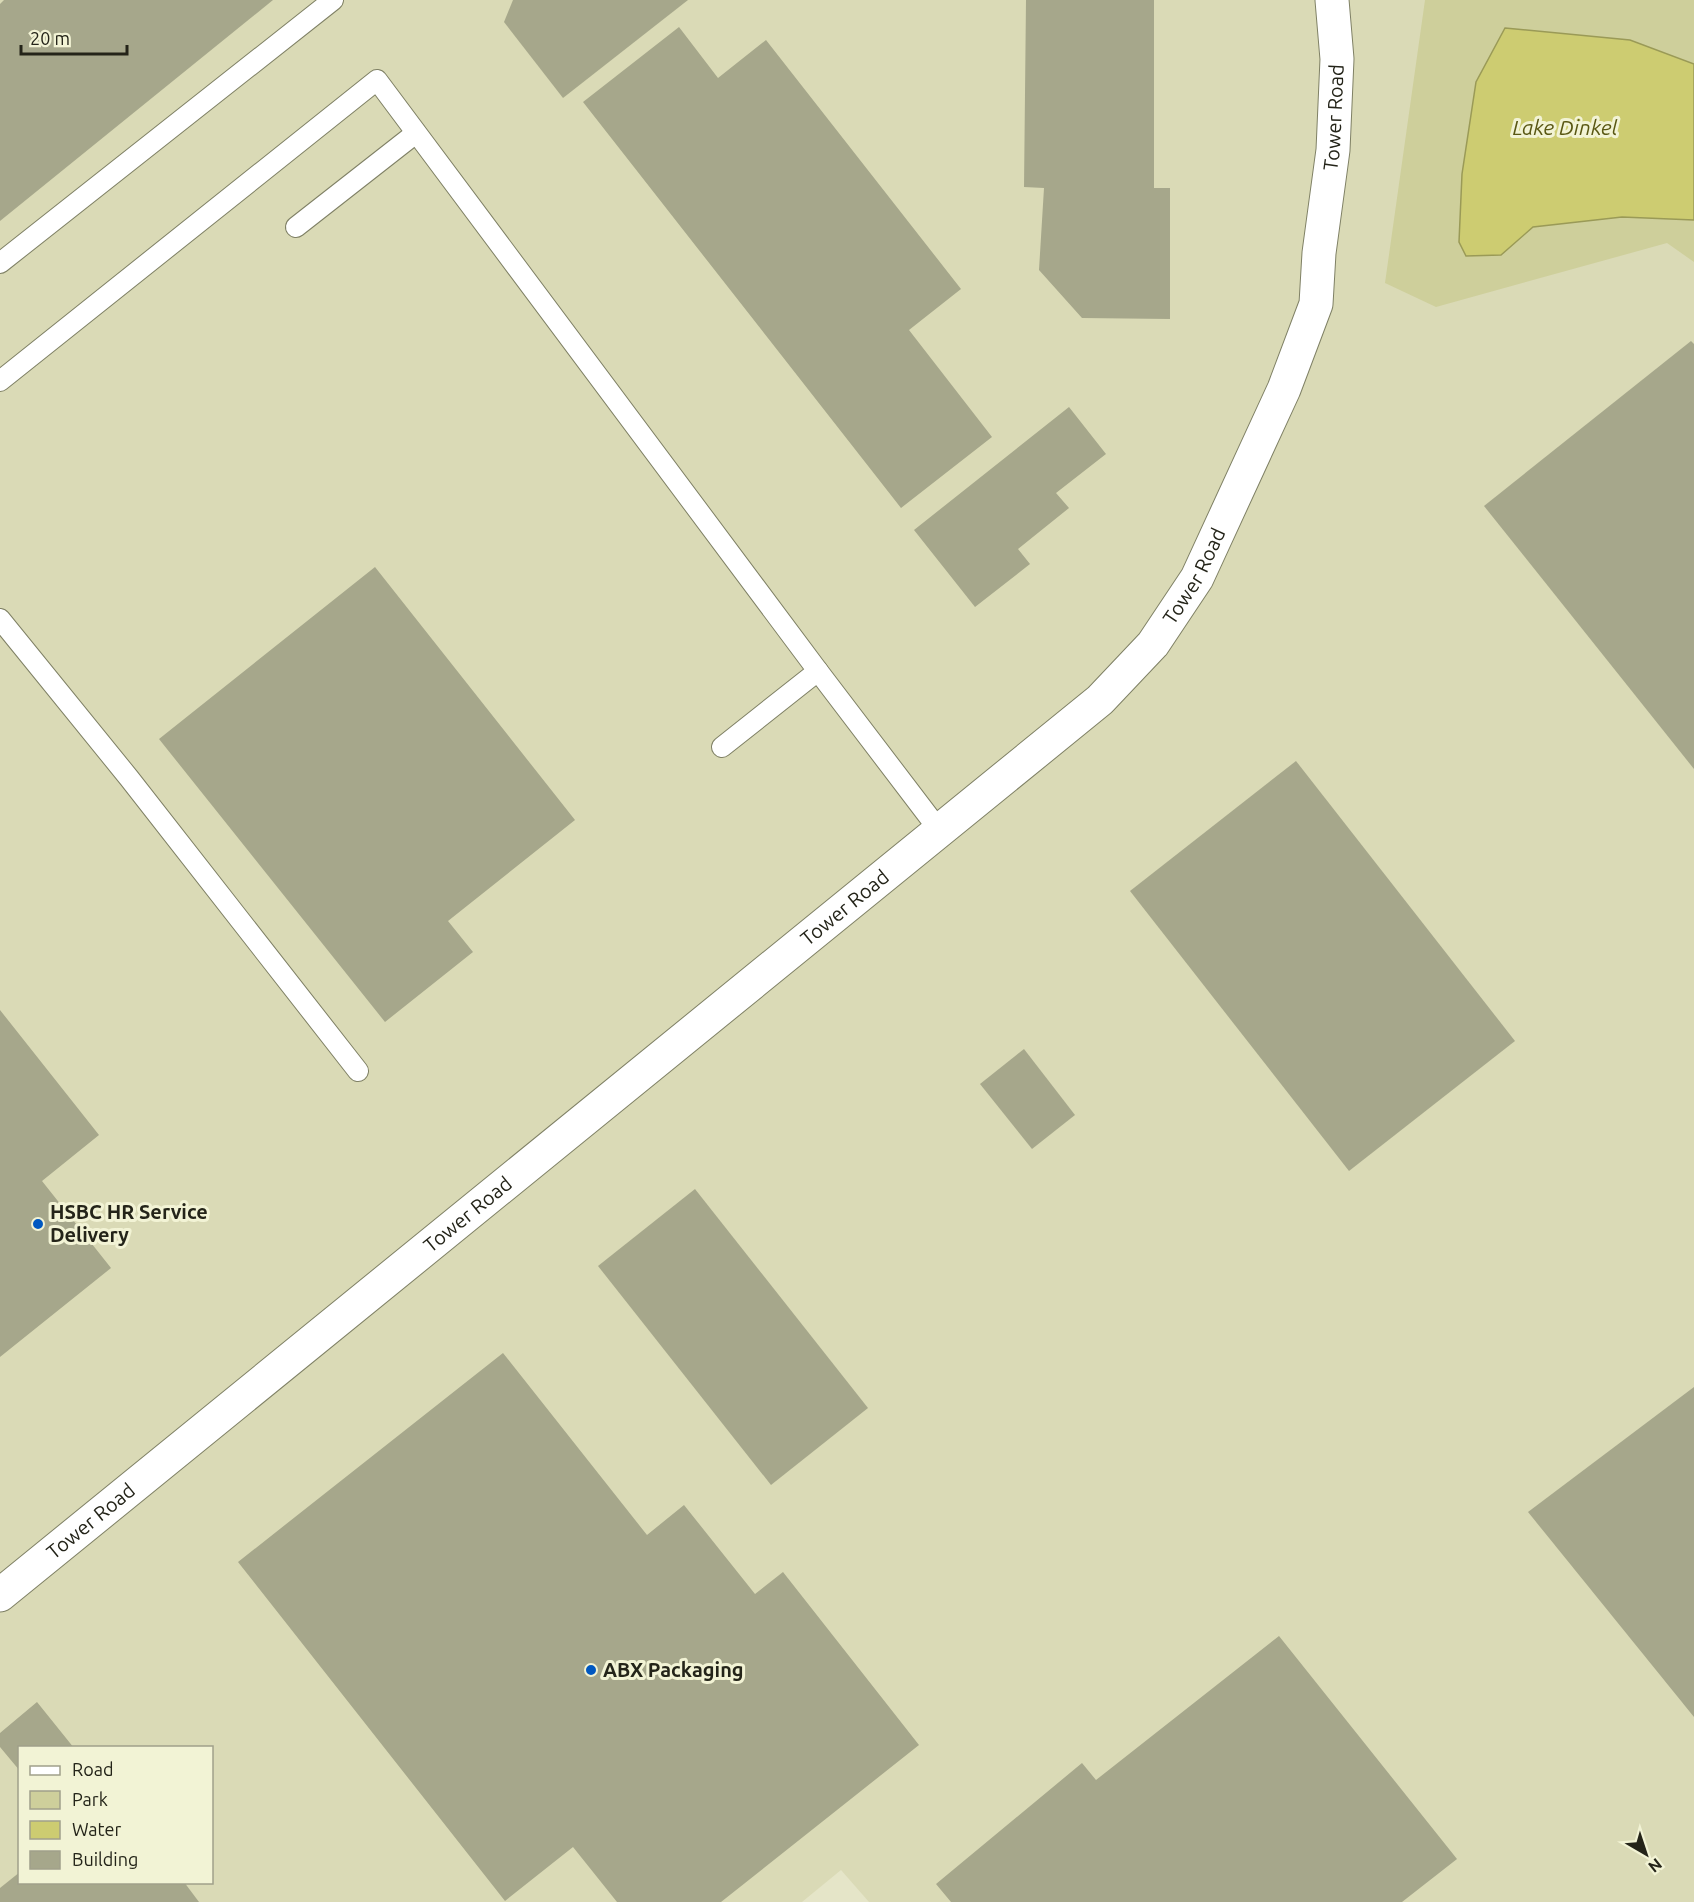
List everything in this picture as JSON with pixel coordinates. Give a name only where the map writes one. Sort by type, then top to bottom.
[{"type":"street","name":"Tower Road","points":[[0,1595],[1100,700],[1153,644],[1197,578],[1284,389],[1316,304],[1319,253],[1333,150],[1337,59],[1332,0]]},
{"type":"lane","points":[[0,263],[333,0]]},
{"type":"lane","points":[[0,381],[377,80],[939,830]]},
{"type":"lane","points":[[296,227],[416,133]]},
{"type":"lane","points":[[0,619],[129,778],[358,1071]]},
{"type":"lane","points":[[722,747],[818,671]]},
{"type":"shaded area","points":[[0,0],[1694,0],[1694,1902],[869,1902],[841,1870],[802,1902],[0,1902]]},
{"type":"green space","points":[[1425,0],[1694,0],[1694,262],[1667,243],[1436,307],[1385,283]]},
{"type":"water","name":"Lake Dinkel","points":[[1505,28],[1630,40],[1694,64],[1694,220],[1622,217],[1533,227],[1501,255],[1466,256],[1459,242],[1462,174],[1476,82]]},
{"type":"building","points":[[4,0],[273,0],[0,221],[0,4]]},
{"type":"building","points":[[513,0],[688,0],[563,98],[504,22]]},
{"type":"building","points":[[1026,0],[1154,0],[1154,188],[1170,188],[1170,319],[1082,318],[1039,270],[1044,188],[1024,187]]},
{"type":"building","points":[[679,27],[718,78],[766,40],[961,289],[909,330],[992,437],[901,508],[583,102]]},
{"type":"building","points":[[1691,341],[1694,344],[1694,769],[1484,506]]},
{"type":"building","points":[[1069,407],[1106,454],[1056,493],[1069,508],[1018,549],[1030,564],[975,607],[914,530]]},
{"type":"building","points":[[375,567],[575,820],[448,921],[473,952],[385,1022],[159,739]]},
{"type":"building","points":[[1296,761],[1515,1041],[1349,1171],[1130,891]]},
{"type":"building","name":"HSBC HR Service Delivery","points":[[0,1010],[99,1135],[42,1181],[111,1268],[0,1357]]},
{"type":"building","points":[[1024,1049],[1075,1115],[1032,1149],[980,1084]]},
{"type":"building","points":[[695,1189],[868,1408],[771,1485],[598,1266]]},
{"type":"building","name":"ABX Packaging","points":[[503,1353],[647,1535],[684,1505],[755,1594],[783,1572],[919,1745],[721,1902],[617,1902],[573,1847],[505,1901],[238,1562]]},
{"type":"building","points":[[1694,1387],[1694,1717],[1528,1512]]},
{"type":"building","points":[[1279,1636],[1457,1859],[1402,1902],[951,1902],[936,1884],[1082,1763],[1096,1780]]},
{"type":"building","points":[[37,1702],[72,1746],[18,1746],[18,1769],[0,1747],[0,1733]]},
{"type":"building","points":[[18,1874],[18,1884],[186,1884],[199,1902],[0,1902],[0,1888]]},
{"type":"place","name":"HSBC HR Service Delivery","points":[[38,1224]]},
{"type":"place","name":"ABX Packaging","points":[[591,1670]]}]
